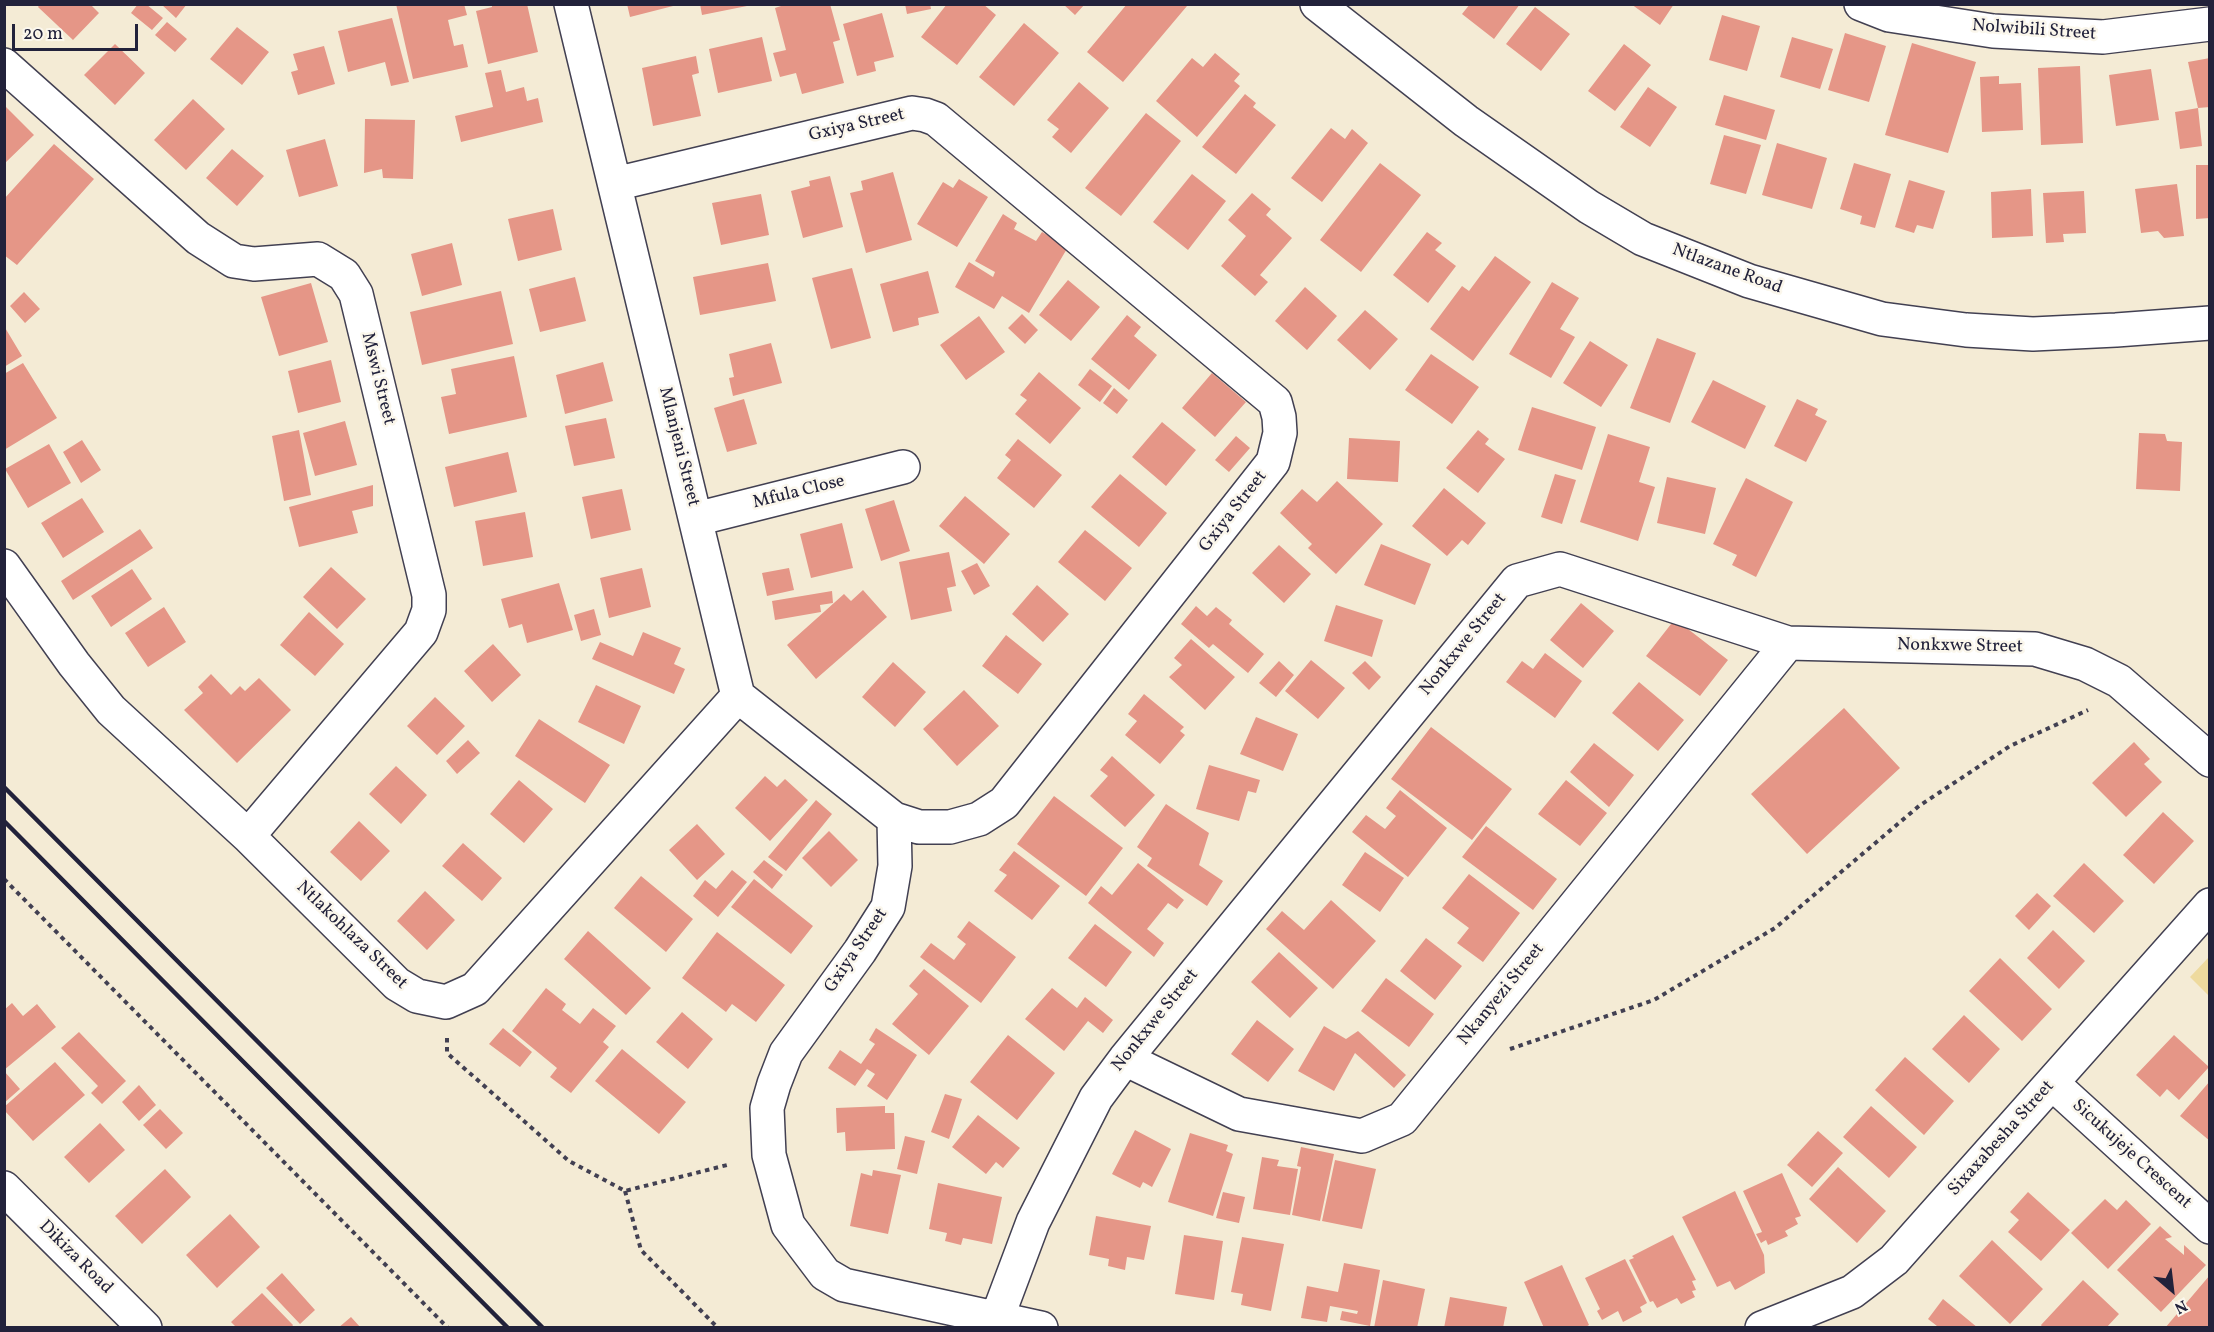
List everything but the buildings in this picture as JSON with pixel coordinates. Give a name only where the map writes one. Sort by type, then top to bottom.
[{"type":"street","name":"Mlanjeni Street","points":[[571,4],[738,696]]},
{"type":"street","name":"Ntlazane Road","points":[[1317,4],[1466,121],[1580,202],[1643,239],[1749,281],[1882,319],[1966,330],[2033,334],[2210,323]]},
{"type":"street","name":"Nolwibili Street","points":[[1861,4],[1889,15],[1993,31],[2103,37],[2210,24]]},
{"type":"street","name":"Mswi Street","points":[[4,65],[198,238],[234,261],[254,264],[318,259],[344,275],[356,294],[429,595],[429,610],[421,632],[248,836]]},
{"type":"street","name":"Gxiya Street","points":[[615,184],[912,113],[925,115],[936,119],[1275,402],[1279,417],[1280,433],[1273,462],[1004,803],[979,819],[950,827],[919,827],[894,819],[895,866],[888,907],[860,951],[786,1053],[767,1108],[769,1155]]},
{"type":"street","name":"Mfula Close","points":[[696,519],[903,467]]},
{"type":"street","name":"Ntlakohlaza Street","points":[[4,566],[74,664],[111,710],[248,836],[397,984],[417,996],[446,1002]]},
{"type":"street","name":"Nonkxwe Street","points":[[997,1318],[1033,1222],[1096,1098],[1125,1059],[1517,581],[1560,568],[1788,643],[2035,649],[2085,664],[2119,681],[2210,760]]},
{"type":"street","name":"Nkanyezi Street","points":[[1125,1059],[1239,1114],[1362,1136],[1402,1119],[1788,643]]},
{"type":"street","points":[[446,1002],[475,989],[738,696],[894,819]]},
{"type":"street","name":"Sixaxabesha Street","points":[[1762,1328],[1852,1292],[1894,1260],[2210,905]]},
{"type":"street","name":"Sicukujeje Crescent","points":[[2052,1083],[2210,1227]]},
{"type":"street","points":[[769,1155],[788,1225],[825,1274],[844,1285],[1041,1328]]},
{"type":"street","name":"Dikiza Road","points":[[4,1188],[145,1328]]},
{"type":"path","points":[[1505,1051],[1654,1000],[1775,928],[1919,806],[2010,746],[2129,691]]},
{"type":"path","points":[[4,879],[448,1328]]},
{"type":"path","points":[[446,1002],[447,1053],[568,1161],[625,1191],[769,1155]]},
{"type":"path","points":[[625,1191],[641,1250],[718,1328]]},
{"type":"sand","points":[[2209,957],[2209,996],[2190,977]]},
{"type":"railway","points":[[4,787],[543,1328]]},
{"type":"railway","points":[[4,821],[508,1328]]}]
